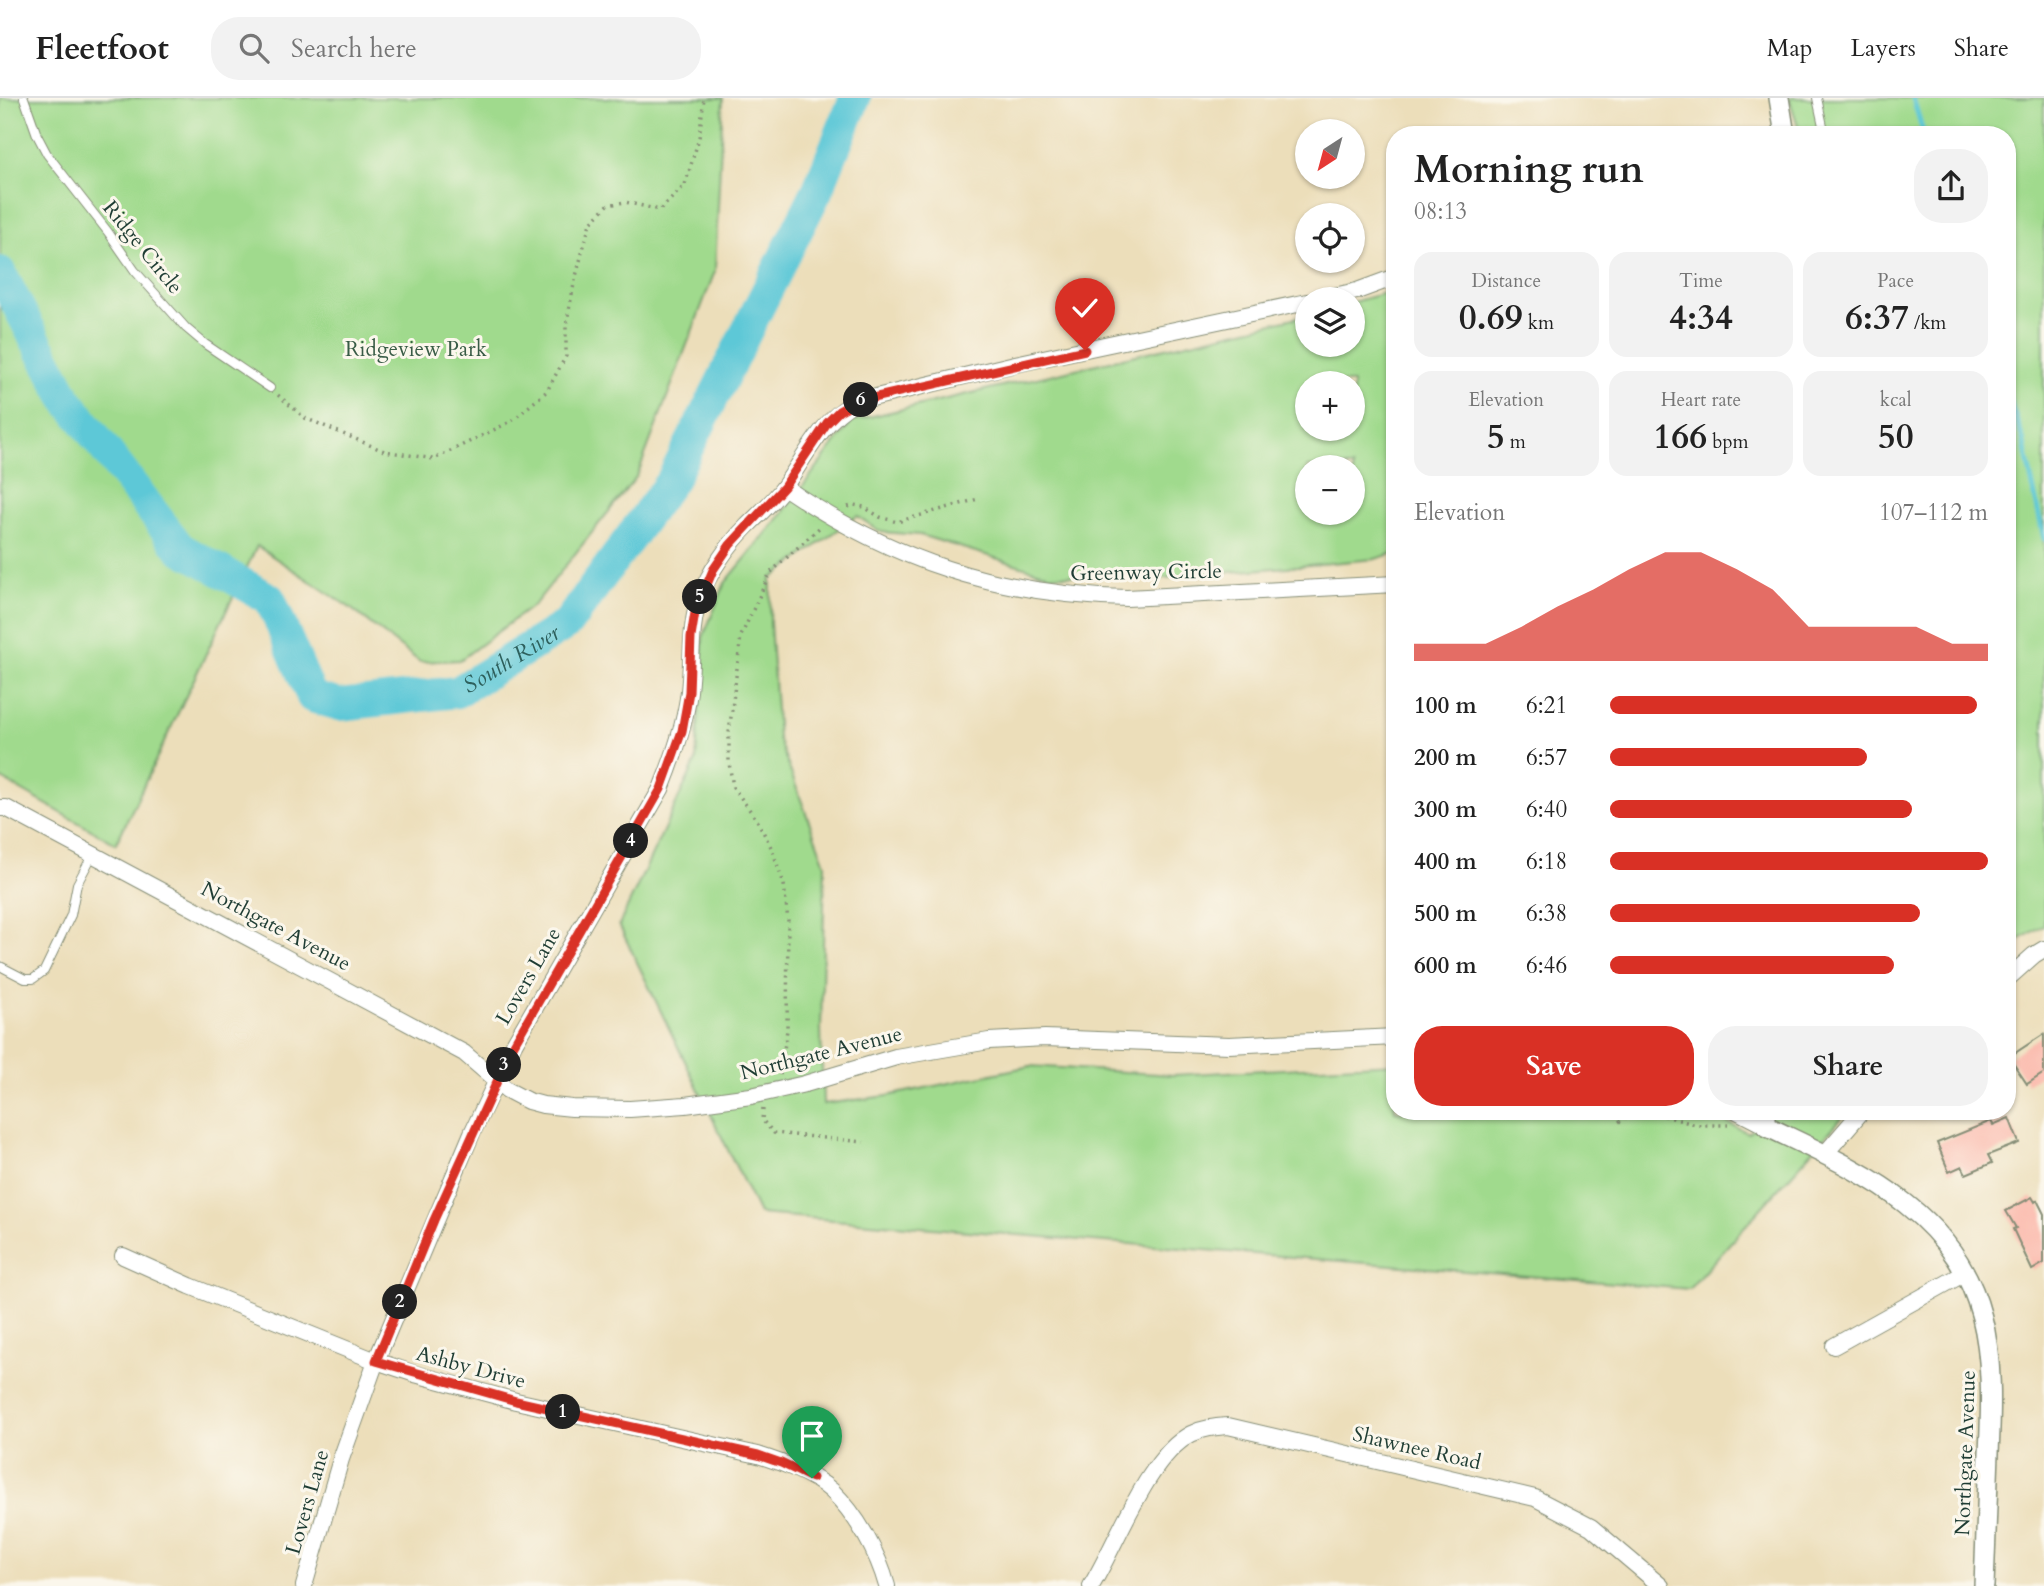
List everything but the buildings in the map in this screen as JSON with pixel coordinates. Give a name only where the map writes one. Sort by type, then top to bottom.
[{"type":"street","points":[[1779,98],[1784,126]]},
{"type":"street","points":[[1365,288],[1386,280]]},
{"type":"street","points":[[784,487],[827,423],[839,411],[855,402],[1016,364],[1295,305]]},
{"type":"street","name":"Greenway Circle","points":[[784,487],[830,518],[884,545],[976,579],[1038,592],[1127,598],[1386,584]]},
{"type":"street","name":"Lovers Lane","points":[[304,1586],[341,1459],[376,1361],[434,1220],[496,1081],[552,976],[661,789],[682,731],[689,692],[691,637],[695,613],[707,583],[730,545],[784,487]]},
{"type":"street","name":"Northgate Avenue","points":[[0,808],[6,808],[464,1053],[507,1090],[543,1105],[630,1109],[685,1105],[774,1091],[896,1056],[989,1041],[1045,1038],[1229,1045],[1386,1037]]},
{"type":"street","points":[[2016,971],[2044,949]]},
{"type":"street","name":"Northgate Avenue","points":[[1760,1120],[1904,1202],[1926,1221],[1949,1248],[1965,1273],[1983,1319],[1990,1354],[1992,1389],[1984,1586]]},
{"type":"street","points":[[1824,1155],[1853,1120]]},
{"type":"street","name":"Ashby Drive","points":[[123,1256],[376,1361],[516,1401],[758,1455],[781,1463],[831,1491],[853,1516],[870,1545],[887,1586]]},
{"type":"street","points":[[1834,1346],[1965,1273]]},
{"type":"street","name":"Shawnee Road","points":[[1091,1586],[1132,1508],[1154,1472],[1179,1441],[1212,1427],[1228,1426],[1535,1498],[1591,1527],[1661,1586]]},
{"type":"lane","name":"Ridge Circle","points":[[24,98],[47,154],[135,271],[186,328],[270,388]]},
{"type":"lane","points":[[1817,98],[1823,126]]},
{"type":"lane","points":[[0,966],[25,979],[33,979],[44,971],[71,915],[77,884],[93,854]]},
{"type":"path","points":[[270,388],[305,418],[384,451],[434,459],[512,421],[547,391],[566,356],[568,315],[590,223],[608,205],[625,202],[660,210],[685,185],[699,138],[704,98]]},
{"type":"path","points":[[864,1142],[774,1133],[762,1120],[763,1110],[774,1091],[783,1065],[788,1030],[788,921],[784,884],[772,849],[733,787],[729,762],[729,733],[741,636],[771,573],[838,510],[854,505],[864,507],[880,517],[897,522],[978,499]]},
{"type":"path","points":[[1679,1120],[1696,1125],[1732,1125],[1746,1120]]},
{"type":"green space","name":"Ridgeview Park","points":[[0,98],[723,98],[715,271],[637,476],[535,604],[460,660],[420,662],[349,607],[257,546],[116,844],[0,778]]},
{"type":"green space","points":[[1789,98],[2044,98],[2044,925],[2016,942],[2016,126],[1798,126]]},
{"type":"green space","points":[[1386,293],[1386,556],[1375,559],[1165,578],[1051,575],[920,535],[881,532],[857,516],[771,579],[770,623],[778,738],[825,864],[821,1028],[823,1104],[887,1096],[1030,1066],[1173,1075],[1386,1063],[1386,1120],[1723,1120],[1748,1133],[1762,1120],[1840,1120],[1689,1289],[759,1214],[619,925],[696,761],[703,637],[725,583],[778,519],[852,421],[1295,318],[1295,357],[1365,357],[1365,299]]},
{"type":"waterway","name":"South River","points":[[0,272],[66,398],[180,548],[270,599],[312,697],[340,705],[457,692],[567,624],[672,480],[818,189],[855,98]]},
{"type":"waterway","points":[[1913,98],[1921,126]]},
{"type":"waterway","points":[[2016,419],[2023,439],[2044,539]]},
{"type":"route","points":[[812,1478],[758,1455],[516,1401],[376,1361],[434,1220],[514,1044],[661,789],[682,731],[689,692],[691,637],[695,613],[713,570],[730,545],[770,505],[827,423],[839,411],[855,402],[1085,350]]}]
